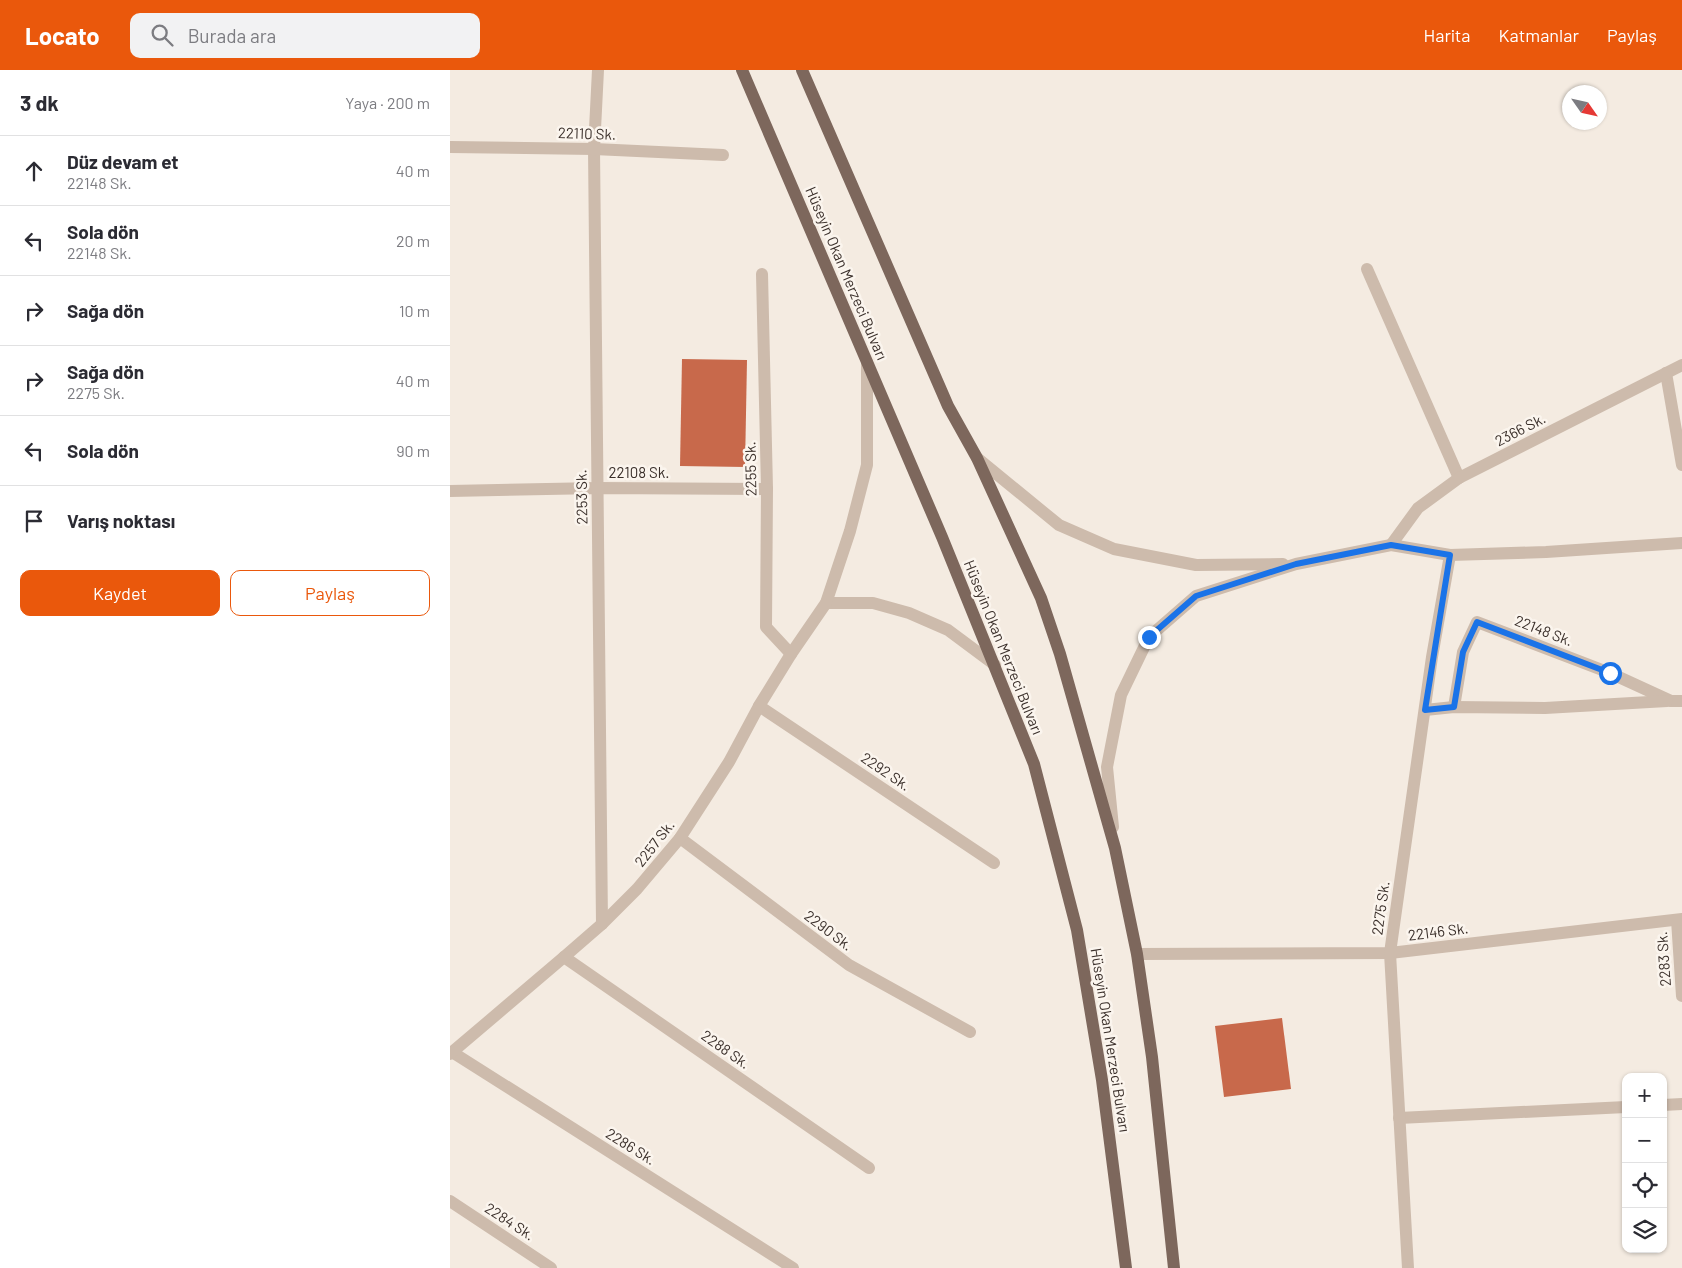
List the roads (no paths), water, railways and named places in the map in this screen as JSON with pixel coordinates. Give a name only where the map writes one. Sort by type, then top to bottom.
[{"type":"main road","name":"Hüseyin Okan Merzeci Bulvarı","points":[[742,70],[867,360],[1034,764],[1077,930],[1102,1080],[1126,1268]]},
{"type":"main road","points":[[802,70],[948,406],[977,458],[1041,598],[1060,654],[1115,848],[1137,954],[1152,1057],[1174,1268]]},
{"type":"street","name":"2253 Sk.","points":[[598,70],[594,149],[602,924]]},
{"type":"street","name":"22110 Sk.","points":[[450,147],[594,149],[724,155]]},
{"type":"street","points":[[1367,269],[1460,478]]},
{"type":"street","name":"2255 Sk.","points":[[762,274],[767,489],[766,627],[791,654]]},
{"type":"street","name":"2257 Sk.","points":[[451,1053],[602,924],[637,889],[680,838],[729,762],[759,706],[791,654],[826,603],[850,531],[867,465],[867,360]]},
{"type":"street","name":"2366 Sk.","points":[[1391,545],[1418,508],[1460,478],[1682,364]]},
{"type":"street","points":[[1666,373],[1682,464]]},
{"type":"street","points":[[977,458],[1058,525],[1114,549],[1196,565],[1296,564]]},
{"type":"street","name":"22108 Sk.","points":[[450,491],[598,488],[767,489]]},
{"type":"street","points":[[1115,848],[1107,767],[1121,695],[1149,637],[1196,596],[1296,564],[1391,545],[1450,555],[1546,552],[1682,543]]},
{"type":"street","name":"2275 Sk.","points":[[1408,1268],[1390,953],[1425,710],[1450,555]]},
{"type":"street","points":[[826,603],[873,603],[909,612],[948,630],[994,665]]},
{"type":"street","name":"22148 Sk.","points":[[1454,707],[1463,652],[1477,622],[1610,673],[1676,701]]},
{"type":"street","points":[[1425,710],[1454,707],[1545,708],[1676,701]]},
{"type":"street","name":"2292 Sk.","points":[[759,706],[994,863]]},
{"type":"street","name":"2290 Sk.","points":[[680,838],[849,965],[970,1032]]},
{"type":"street","name":"22146 Sk.","points":[[1137,954],[1390,953],[1679,920]]},
{"type":"street","name":"2283 Sk.","points":[[1679,920],[1682,996]]},
{"type":"street","name":"2288 Sk.","points":[[564,958],[868,1168]]},
{"type":"street","points":[[450,1039],[451,1053]]},
{"type":"street","name":"2286 Sk.","points":[[451,1053],[793,1268]]},
{"type":"street","points":[[1667,1105],[1682,1104]]},
{"type":"street","points":[[1400,1118],[1622,1107]]},
{"type":"street","name":"2284 Sk.","points":[[450,1201],[551,1268]]}]
